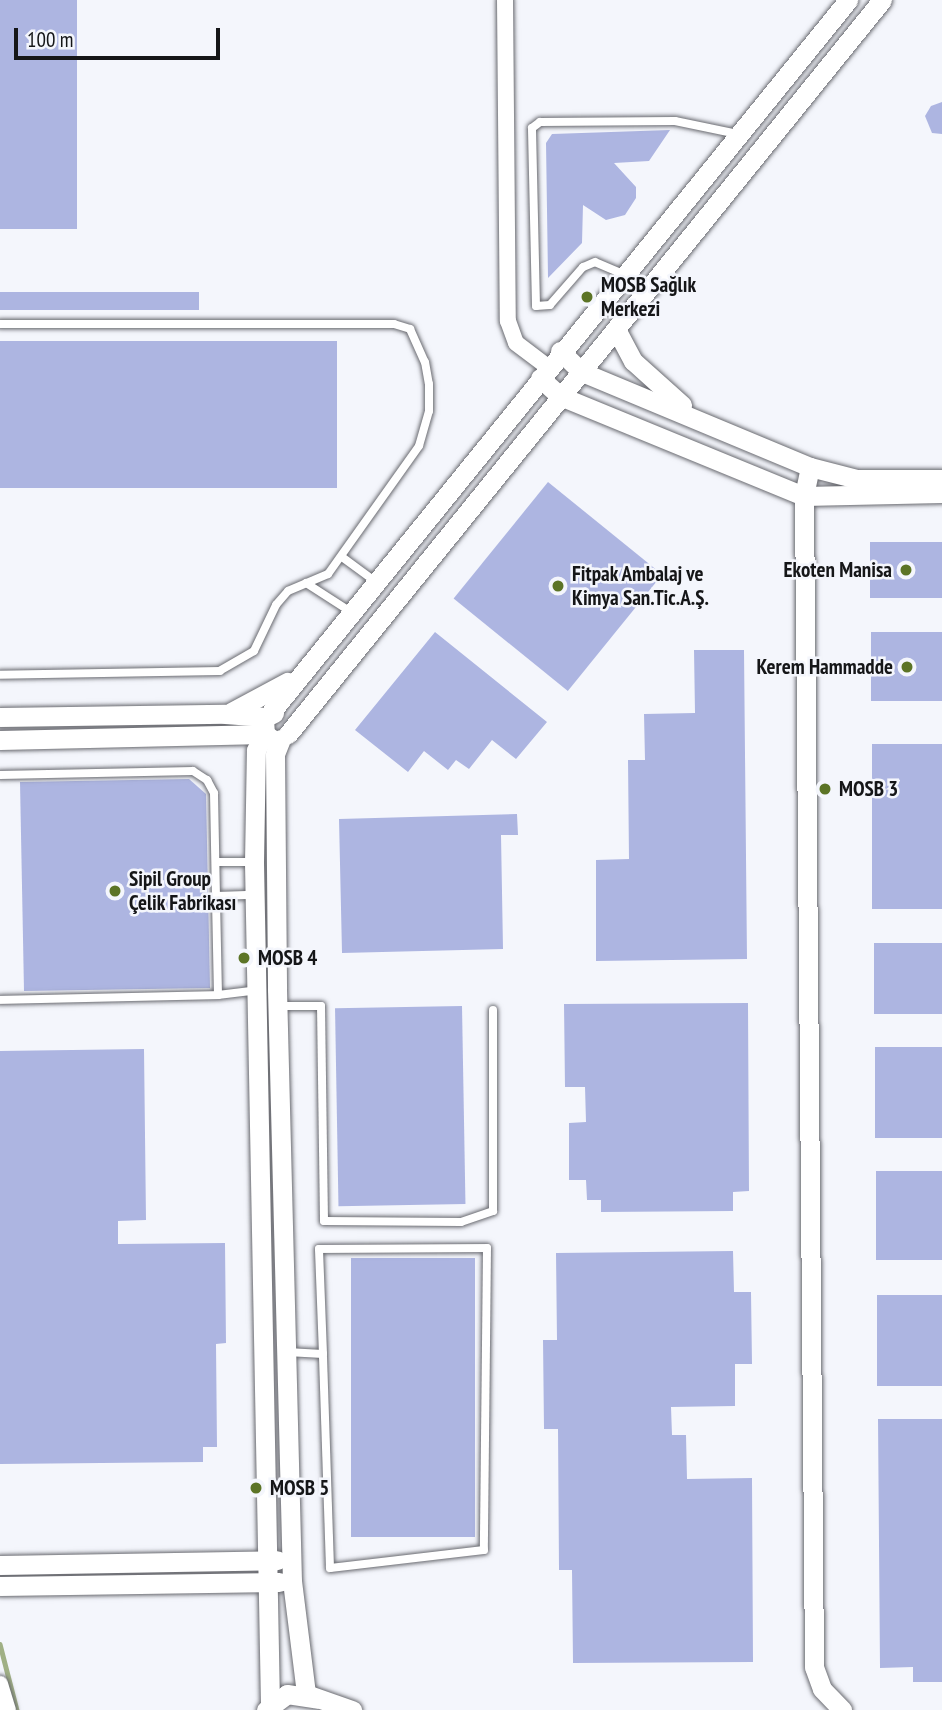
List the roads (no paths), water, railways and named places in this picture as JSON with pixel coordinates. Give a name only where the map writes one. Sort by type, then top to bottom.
[{"type":"street","points":[[505,0],[508,321],[516,343],[549,365],[582,372],[810,467],[857,479],[942,479]]},
{"type":"street","points":[[268,1707],[271,995],[275,731],[303,672],[549,365],[848,0]]},
{"type":"street","points":[[327,1710],[306,1693],[292,1581],[287,1352],[271,995],[254,895],[256,750],[617,331],[882,0]]},
{"type":"street","points":[[617,331],[633,361],[656,386],[712,425]]},
{"type":"street","points":[[549,365],[560,396],[804,496],[942,493]]},
{"type":"street","points":[[810,467],[804,496],[814,1667],[822,1689],[842,1710]]},
{"type":"street","points":[[225,714],[269,695],[303,672]]},
{"type":"street","points":[[0,717],[225,714],[275,731]]},
{"type":"street","points":[[0,740],[212,737],[275,731]]},
{"type":"street","points":[[212,737],[243,752],[256,786]]},
{"type":"street","points":[[0,1565],[292,1561]]},
{"type":"street","points":[[0,1586],[292,1581]]},
{"type":"street","points":[[0,1684],[8,1710]]},
{"type":"street","points":[[268,1707],[287,1693],[306,1693],[352,1710]]},
{"type":"lane","points":[[623,274],[595,262],[583,267],[550,305],[536,306],[532,128],[540,122],[675,121],[738,135]]},
{"type":"lane","points":[[0,324],[394,324],[410,329],[425,362],[429,384],[429,411],[419,446],[328,574],[288,591],[276,605],[254,651],[220,671],[0,675]]},
{"type":"lane","points":[[342,557],[376,582]]},
{"type":"lane","points":[[306,583],[351,612]]},
{"type":"lane","points":[[0,775],[193,771],[207,780],[214,793],[218,995]]},
{"type":"lane","points":[[216,862],[254,862]]},
{"type":"lane","points":[[216,896],[254,895]]},
{"type":"lane","points":[[0,1000],[271,995],[321,1006],[324,1222],[461,1222],[493,1211],[493,1010]]},
{"type":"lane","points":[[487,1248],[484,1550],[330,1568],[323,1354],[319,1249],[487,1248]]},
{"type":"lane","points":[[287,1352],[323,1354]]},
{"type":"waterway","points":[[0,1644],[17,1710]]},
{"type":"place","name":"MOSB Sağlık Merkezi","points":[[587,297]]},
{"type":"place","name":"Ekoten Manisa","points":[[906,570]]},
{"type":"place","name":"Fitpak Ambalaj ve Kimya San.Tic.A.Ş.","points":[[558,586]]},
{"type":"place","name":"Kerem Hammadde","points":[[907,667]]},
{"type":"place","name":"MOSB 3","points":[[825,789]]},
{"type":"place","name":"Sipil Group Çelik Fabrikası","points":[[115,891]]},
{"type":"place","name":"MOSB 4","points":[[244,958]]},
{"type":"place","name":"MOSB 5","points":[[256,1488]]}]
